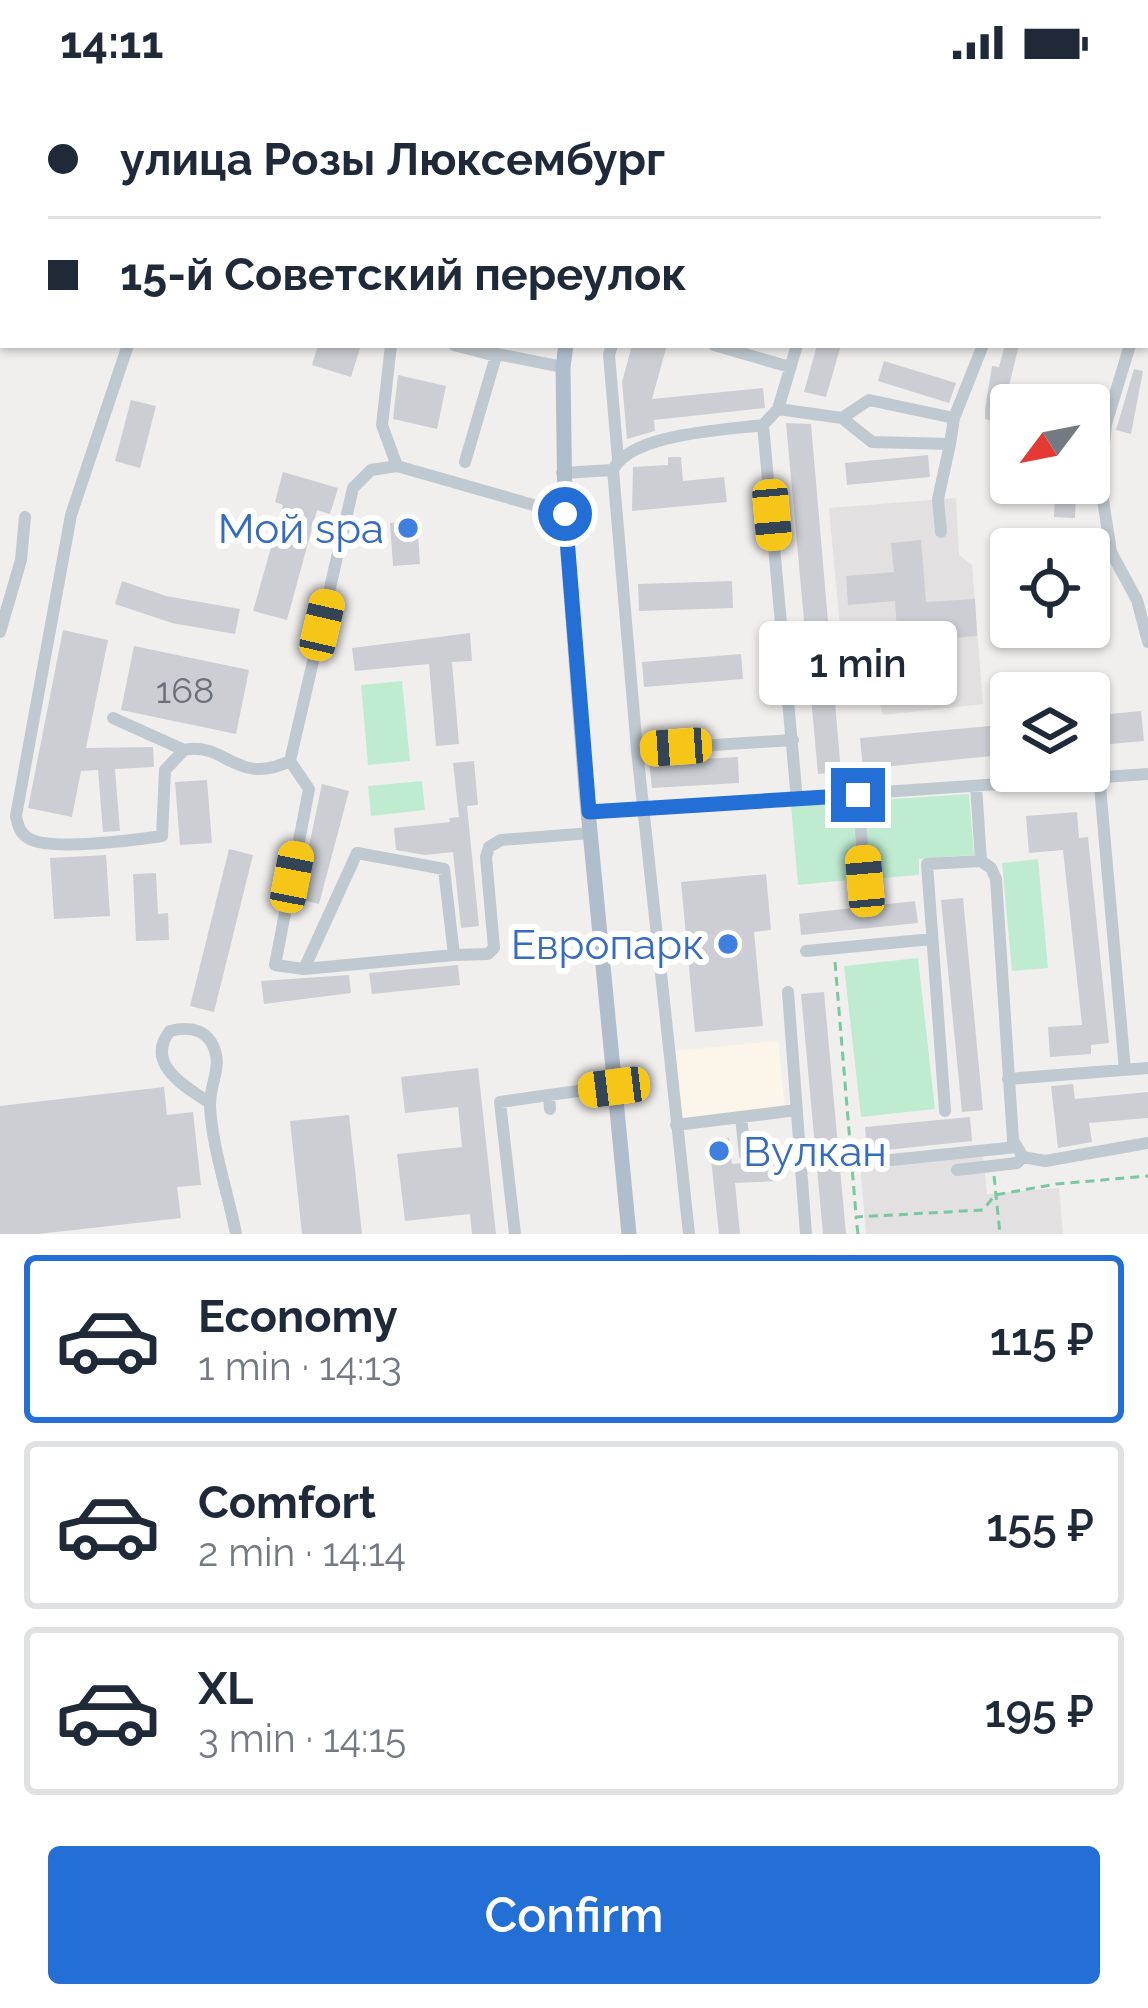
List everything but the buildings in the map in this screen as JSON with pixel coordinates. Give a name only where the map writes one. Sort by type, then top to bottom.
[{"type":"main road","points":[[565,348],[562,473],[590,833],[629,1234]]},
{"type":"street","points":[[127,348],[71,515],[17,825],[35,842],[120,842],[162,836],[165,770],[184,750]]},
{"type":"street","points":[[391,348],[382,425],[397,466]]},
{"type":"street","points":[[465,348],[562,368]]},
{"type":"street","points":[[486,348],[496,356]]},
{"type":"street","points":[[611,348],[615,465],[637,750],[688,1234]]},
{"type":"street","points":[[724,348],[790,367]]},
{"type":"street","points":[[562,473],[615,465],[673,436],[764,425],[778,409],[796,348]]},
{"type":"street","points":[[941,532],[938,499],[954,418],[982,348]]},
{"type":"street","points":[[1129,348],[1106,424],[1100,480],[1111,552],[1137,600],[1148,642]]},
{"type":"street","points":[[465,462],[496,356]]},
{"type":"street","points":[[842,418],[869,400],[954,418]]},
{"type":"street","points":[[778,409],[842,418],[872,442],[950,444]]},
{"type":"street","points":[[764,425],[797,800]]},
{"type":"street","points":[[565,514],[397,466],[371,470],[353,488],[290,761],[309,789],[275,965],[304,969],[488,954],[494,948],[489,847],[501,840],[590,833]]},
{"type":"street","points":[[0,632],[21,560],[25,517]]},
{"type":"street","points":[[113,718],[184,750],[204,751],[250,771],[290,761]]},
{"type":"street","points":[[637,750],[793,740]]},
{"type":"street","points":[[1110,776],[1148,774]]},
{"type":"street","points":[[589,812],[990,785]]},
{"type":"street","points":[[976,786],[981,861]]},
{"type":"street","points":[[1100,792],[1125,1070]]},
{"type":"street","points":[[858,795],[865,881]]},
{"type":"street","points":[[304,969],[357,853],[444,869],[454,955]]},
{"type":"street","points":[[945,1111],[927,864],[981,861],[996,879],[1008,1079],[1020,1152],[1017,1163],[957,1170]]},
{"type":"street","points":[[806,951],[932,939]]},
{"type":"street","points":[[788,992],[806,1233],[793,1234]]},
{"type":"street","points":[[210,1103],[172,1076],[163,1062],[161,1044],[170,1031],[192,1029],[208,1036],[218,1068],[210,1103],[236,1234]]},
{"type":"street","points":[[1008,1079],[1148,1068]]},
{"type":"street","points":[[515,1234],[500,1102],[549,1102],[614,1087]]},
{"type":"street","points":[[676,1125],[797,1110]]},
{"type":"street","points":[[741,1117],[745,1155]]},
{"type":"street","points":[[891,1160],[1020,1152],[1045,1161],[1148,1143]]},
{"type":"path","points":[[834,948],[858,1234]]},
{"type":"path","points":[[993,1166],[1000,1234]]},
{"type":"path","points":[[856,1217],[983,1210],[994,1195],[1057,1184],[1148,1177]]},
{"type":"shaded area","points":[[956,498],[959,555],[972,565],[983,704],[883,715],[879,701],[847,703],[829,508]]},
{"type":"shaded area","points":[[778,1041],[785,1109],[679,1120],[672,1051]]},
{"type":"shaded area","points":[[983,1153],[987,1194],[1059,1188],[1063,1234],[866,1234],[860,1163]]},
{"type":"green space","points":[[402,681],[410,761],[368,765],[361,685]]},
{"type":"green space","points":[[422,781],[425,810],[371,816],[368,786]]},
{"type":"green space","points":[[969,794],[974,855],[919,859],[919,875],[870,879],[864,801]]},
{"type":"green space","points":[[852,801],[859,879],[798,885],[791,806]]},
{"type":"green space","points":[[1038,859],[1048,968],[1012,971],[1002,863]]},
{"type":"green space","points":[[918,958],[935,1109],[861,1117],[844,966]]},
{"type":"place","name":"Мой spa","points":[[408,528]]},
{"type":"place","name":"Европарк","points":[[728,944]]},
{"type":"place","name":"Вулкан","points":[[719,1151]]},
{"type":"route","points":[[565,514],[589,812],[858,795]]}]
